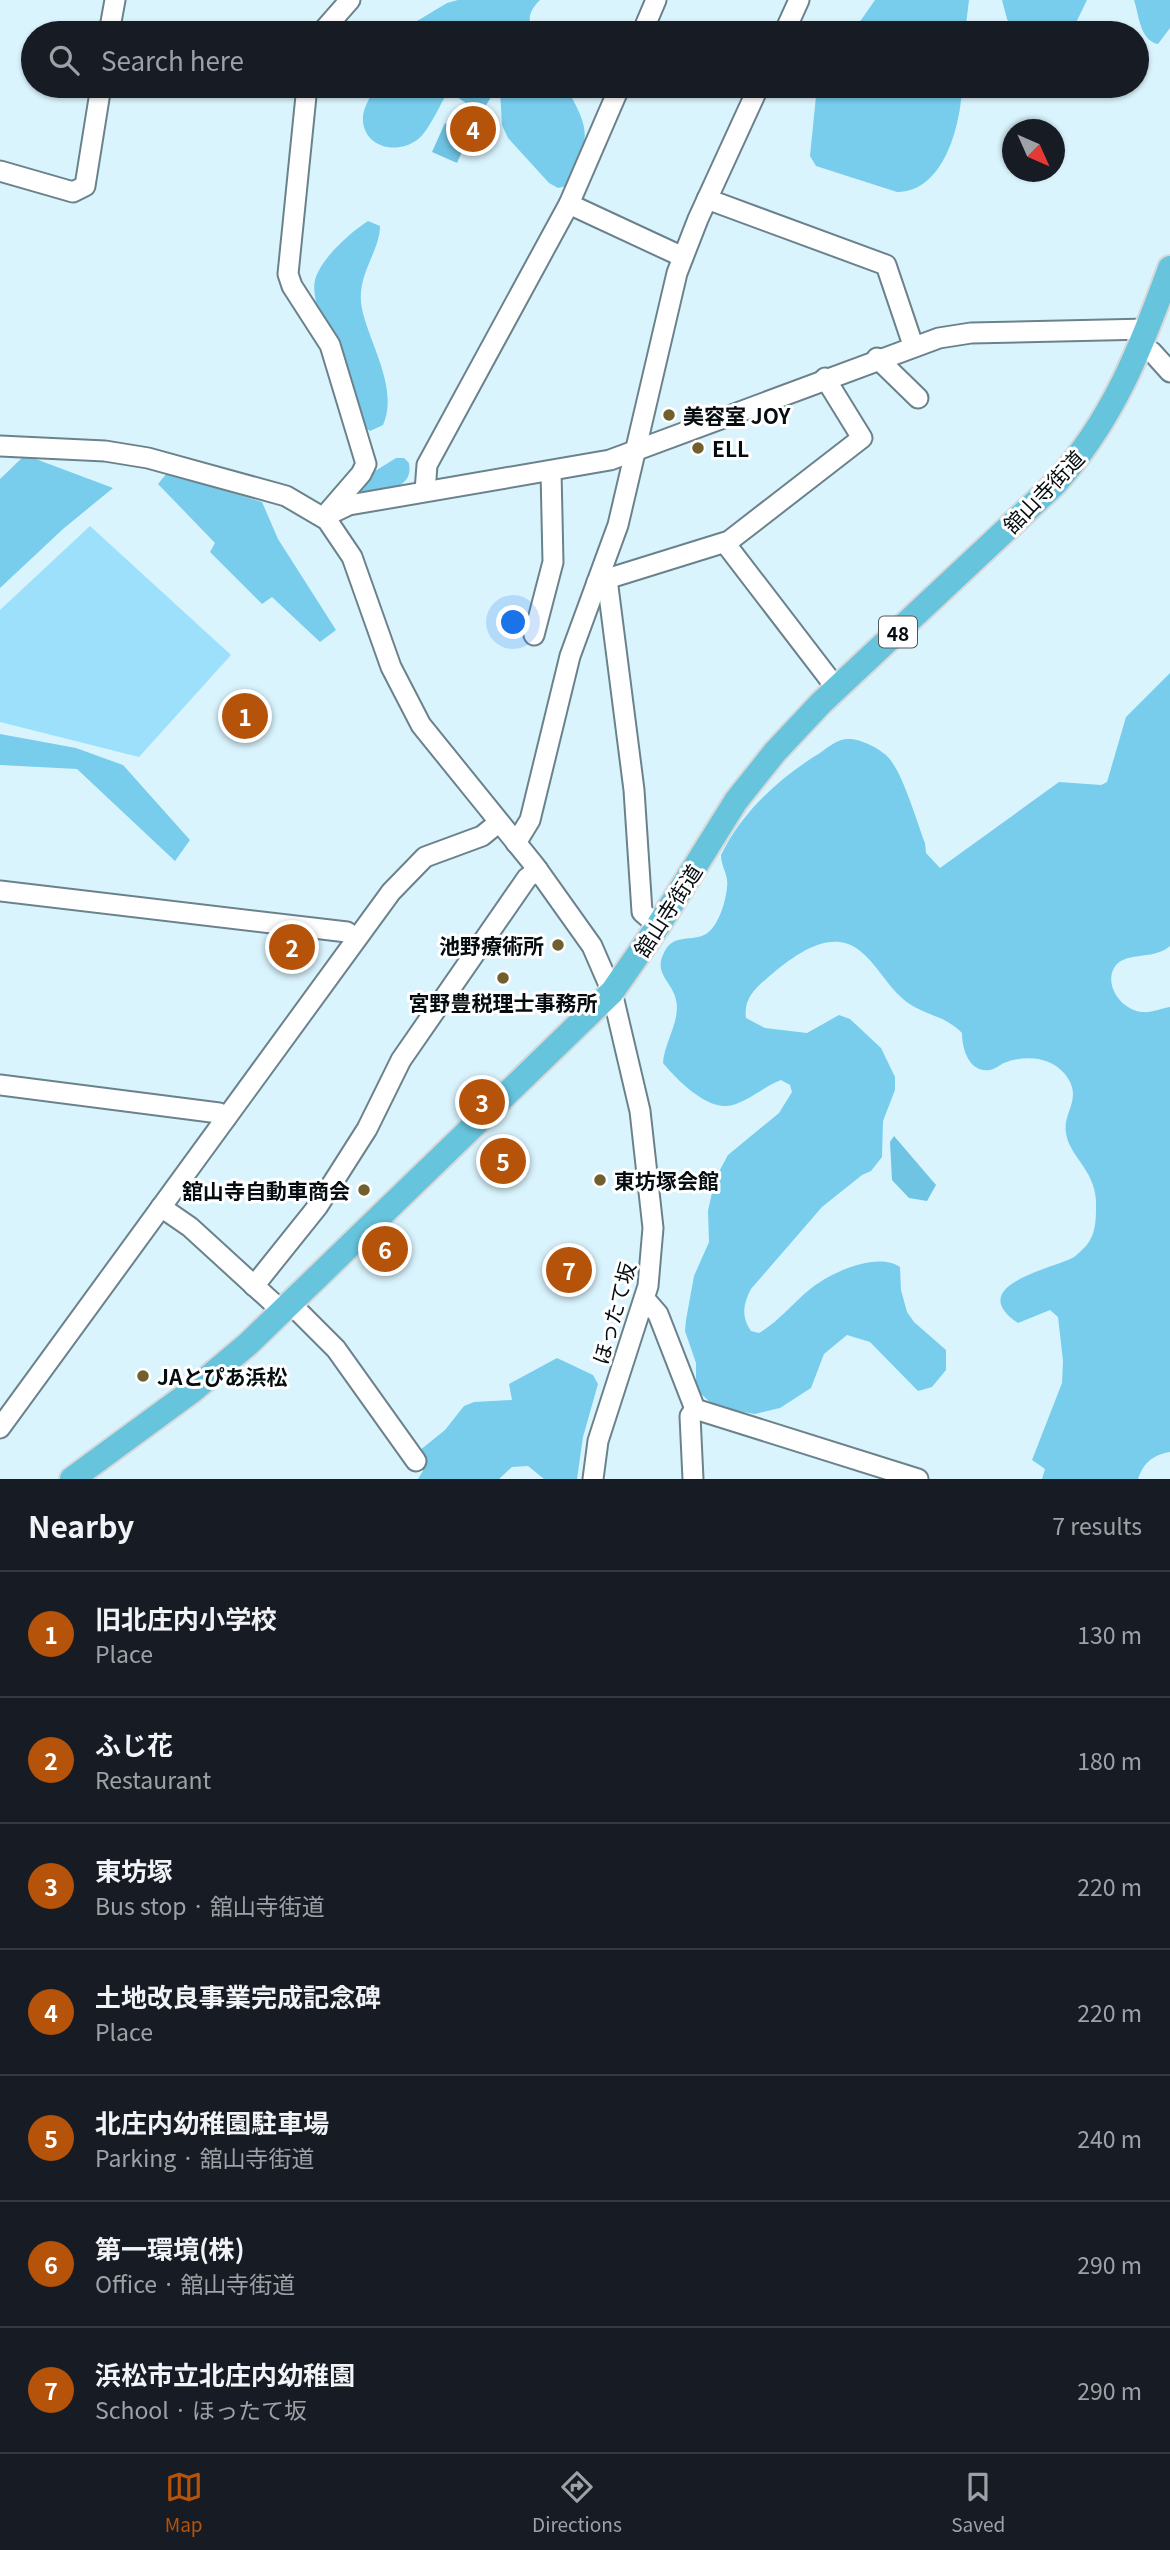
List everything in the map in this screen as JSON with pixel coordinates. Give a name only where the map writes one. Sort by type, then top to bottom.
[{"type":"main road","name":"舘山寺街道","points":[[72,1479],[211,1376],[287,1308],[612,992],[658,926],[748,784],[775,752],[837,689],[1072,466],[1114,405],[1145,338],[1170,268]]},
{"type":"street","points":[[111,21],[115,0]]},
{"type":"street","points":[[332,21],[350,0]]},
{"type":"street","points":[[647,21],[656,0]]},
{"type":"street","points":[[789,21],[799,0]]},
{"type":"street","points":[[0,171],[73,192],[85,186],[99,98]]},
{"type":"street","points":[[306,98],[288,274],[292,286],[333,353],[366,464],[324,517]]},
{"type":"street","points":[[425,491],[427,465],[569,204],[615,98]]},
{"type":"street","points":[[516,843],[530,820],[570,656],[602,580],[618,525],[667,310],[682,257],[754,98]]},
{"type":"street","points":[[707,200],[886,265],[913,345]]},
{"type":"street","points":[[569,204],[682,257]]},
{"type":"street","points":[[324,517],[349,505],[551,471],[636,452],[913,345],[971,333],[1145,338],[1152,352],[1170,372]]},
{"type":"street","points":[[877,358],[918,398]]},
{"type":"street","points":[[602,580],[725,543],[862,438],[825,378]]},
{"type":"street","points":[[0,446],[105,451],[148,458],[286,496],[324,517]]},
{"type":"street","points":[[534,635],[553,562],[551,471]]},
{"type":"street","name":"ほったて坂","points":[[324,517],[336,530],[356,565],[391,667],[410,706],[433,743],[538,870],[584,932],[612,992],[647,1155],[653,1257],[645,1298],[598,1441],[593,1479]]},
{"type":"street","points":[[725,543],[837,689]]},
{"type":"street","points":[[602,580],[634,790],[642,912],[658,926]]},
{"type":"street","points":[[0,1427],[391,892],[417,864],[434,853],[482,835],[498,823]]},
{"type":"street","points":[[254,1286],[318,1206],[367,1129],[401,1060],[527,878],[538,870]]},
{"type":"street","points":[[0,891],[347,932],[356,939]]},
{"type":"street","points":[[0,1085],[219,1113],[226,1118]]},
{"type":"street","points":[[161,1207],[190,1227],[254,1286],[287,1308],[336,1349],[416,1461]]},
{"type":"street","points":[[645,1298],[659,1314],[695,1409]]},
{"type":"street","points":[[693,1479],[690,1416],[695,1409]]},
{"type":"street","points":[[695,1409],[918,1479]]},
{"type":"shaded area","points":[[458,0],[540,0],[533,8],[530,21],[417,21],[447,3]]},
{"type":"shaded area","points":[[875,0],[969,0],[966,21],[860,21]]},
{"type":"shaded area","points":[[1002,0],[1087,0],[1077,21],[1007,19]]},
{"type":"shaded area","points":[[1134,0],[1170,0],[1170,28],[1158,44],[1149,40],[1149,21],[1139,20]]},
{"type":"shaded area","points":[[369,98],[445,98],[422,136],[399,147],[381,145],[368,135],[363,116]]},
{"type":"shaded area","points":[[458,98],[491,98],[481,113]]},
{"type":"shaded area","points":[[500,98],[572,98],[584,125],[585,135],[584,146],[567,186],[558,188],[549,183],[508,138],[502,125]]},
{"type":"shaded area","points":[[816,98],[961,98],[958,119],[947,153],[927,181],[913,189],[897,192],[816,166],[810,156]]},
{"type":"shaded area","points":[[445,123],[470,134],[457,163],[432,152]]},
{"type":"shaded area","points":[[368,221],[380,226],[362,286],[362,309],[382,367],[388,397],[383,425],[370,431],[363,426],[332,352],[315,293],[315,280],[323,263],[345,239]]},
{"type":"shaded area","points":[[25,455],[113,488],[63,529],[0,588],[0,479]]},
{"type":"shaded area","points":[[396,458],[404,458],[409,463],[407,479],[402,484],[365,494],[361,491],[372,473]]},
{"type":"shaded area","points":[[167,473],[262,502],[278,539],[336,630],[320,642],[272,597],[262,604],[210,552],[215,543],[158,484]]},
{"type":"shaded area","points":[[90,526],[231,655],[139,757],[0,722],[0,610]]},
{"type":"shaded area","points":[[1170,673],[1170,946],[1155,954],[1124,960],[1113,970],[1111,977],[1114,992],[1123,1004],[1130,1008],[1146,1012],[1170,1007],[1170,1452],[1150,1460],[1138,1479],[1042,1479],[1045,1469],[1032,1460],[1062,1383],[1063,1361],[1058,1317],[1050,1310],[1018,1323],[1004,1310],[1001,1298],[1006,1288],[1018,1280],[1074,1257],[1086,1246],[1094,1230],[1094,1189],[1066,1133],[1073,1097],[1070,1082],[1058,1067],[1044,1060],[1028,1058],[1012,1060],[990,1070],[977,1068],[965,1053],[962,1033],[948,1022],[909,1004],[859,950],[836,942],[825,943],[802,952],[772,974],[749,998],[746,1018],[765,1028],[807,1033],[839,1015],[850,1019],[881,1048],[895,1077],[895,1090],[883,1121],[882,1157],[871,1171],[862,1175],[822,1207],[751,1289],[744,1316],[751,1331],[759,1333],[828,1277],[866,1263],[890,1263],[900,1267],[901,1290],[907,1312],[914,1322],[946,1350],[946,1370],[932,1387],[918,1391],[870,1342],[847,1335],[824,1354],[811,1388],[780,1408],[755,1414],[712,1404],[699,1392],[696,1363],[685,1331],[694,1276],[709,1242],[708,1211],[715,1179],[728,1155],[779,1113],[792,1092],[790,1085],[781,1080],[733,1105],[718,1105],[691,1091],[663,1063],[677,1008],[674,994],[662,973],[663,955],[676,941],[709,932],[717,921],[725,900],[727,883],[721,855],[730,839],[751,810],[790,773],[833,744],[844,739],[853,739],[879,750],[893,763],[909,797],[926,853],[940,868],[1059,782],[1101,785],[1107,782],[1126,717]]},
{"type":"shaded area","points":[[0,734],[76,748],[123,765],[190,840],[175,861],[77,769],[0,765]]},
{"type":"shaded area","points":[[894,1136],[936,1185],[927,1201],[909,1198],[892,1180],[890,1142]]},
{"type":"shaded area","points":[[557,1358],[593,1375],[598,1384],[583,1437],[577,1479],[544,1479],[528,1466],[512,1467],[499,1479],[418,1479],[423,1471],[419,1451],[445,1430],[464,1406],[474,1402],[512,1400],[509,1384]]},
{"type":"place","name":"土地改良事業完成記念碑","points":[[473,129]]},
{"type":"place","name":"美容室 JOY","points":[[669,415]]},
{"type":"place","name":"ELL","points":[[698,448]]},
{"type":"place","name":"旧北庄内小学校","points":[[245,716]]},
{"type":"place","name":"池野療術所","points":[[558,945]]},
{"type":"place","name":"ふじ花","points":[[292,947]]},
{"type":"place","name":"宮野豊税理士事務所","points":[[503,978]]},
{"type":"place","name":"東坊塚","points":[[482,1102]]},
{"type":"place","name":"北庄内幼稚園駐車場","points":[[503,1161]]},
{"type":"place","name":"東坊塚会館","points":[[600,1180]]},
{"type":"place","name":"舘山寺自動車商会","points":[[364,1190]]},
{"type":"place","name":"第一環境(株)","points":[[385,1249]]},
{"type":"place","name":"浜松市立北庄内幼稚園","points":[[569,1270]]},
{"type":"place","name":"JAとぴあ浜松","points":[[143,1376]]}]
